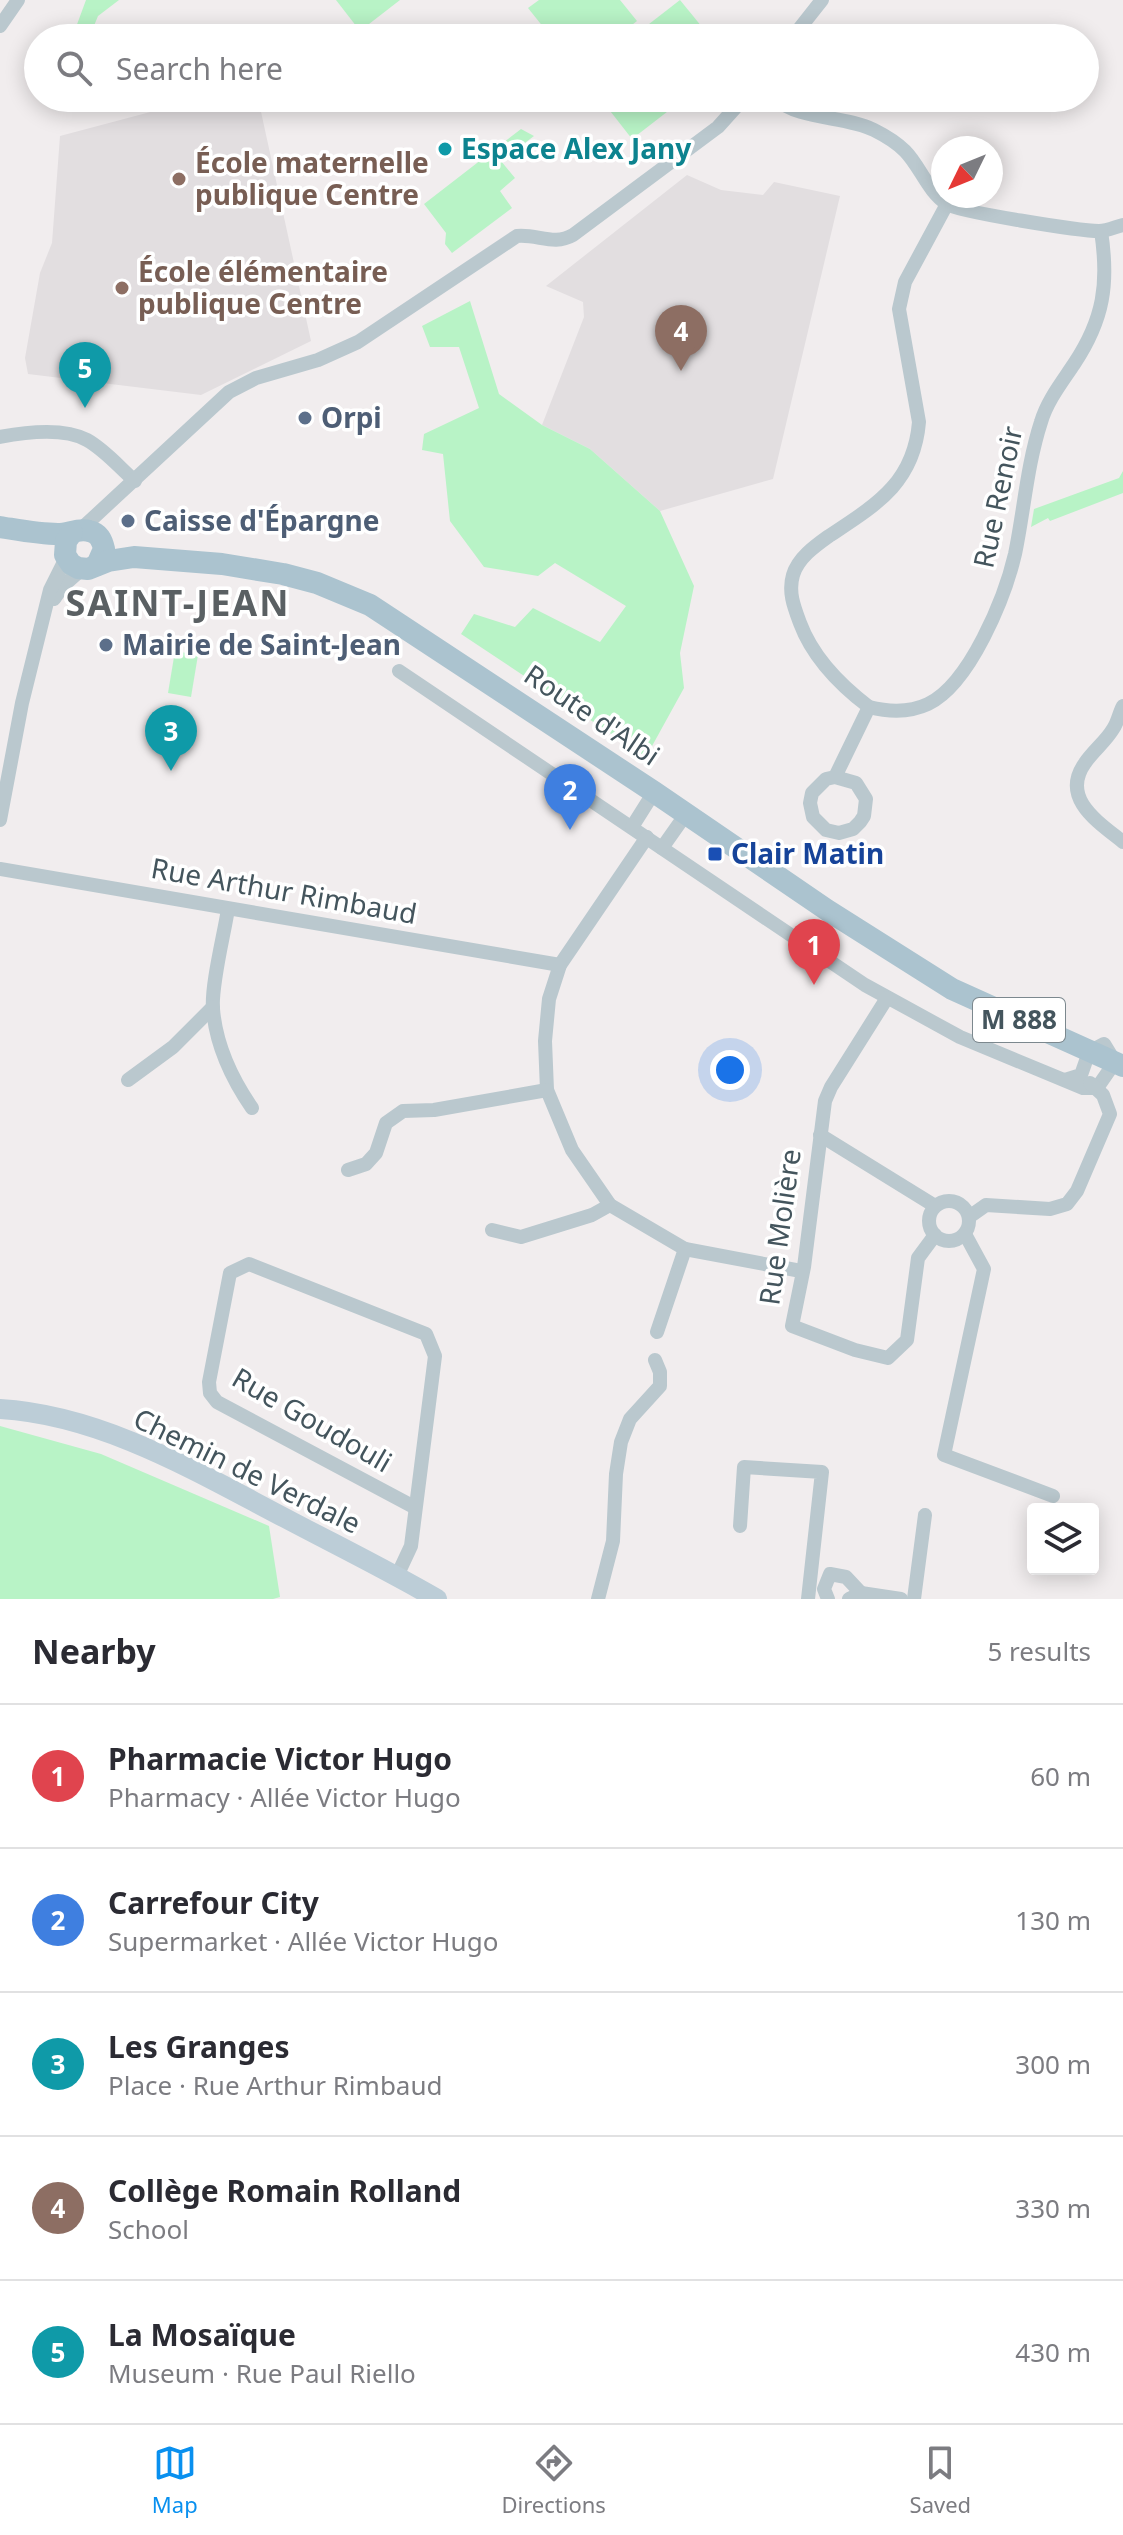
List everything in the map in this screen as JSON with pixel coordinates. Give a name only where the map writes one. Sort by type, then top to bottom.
[{"type":"main road","name":"Route d'Albi","points":[[0,527],[50,534],[83,549],[283,574],[317,583],[370,605],[919,968],[1111,1055]]},
{"type":"main road","points":[[0,537],[83,549]]},
{"type":"street","points":[[0,26],[18,0]]},
{"type":"street","points":[[803,24],[822,0]]},
{"type":"street","points":[[83,549],[110,500],[117,498],[229,392],[256,378],[318,360],[358,342],[517,236],[528,235],[554,241],[573,235],[711,133],[731,112]]},
{"type":"street","points":[[801,112],[852,121],[875,131],[906,151],[931,186]]},
{"type":"street","points":[[835,777],[869,707],[831,674],[803,630],[792,601],[793,574],[814,546],[884,498],[908,468],[918,437],[919,422],[899,309],[905,282],[945,208]]},
{"type":"street","points":[[962,208],[1101,231],[1123,225]]},
{"type":"street","name":"Rue Renoir","points":[[869,707],[900,712],[929,704],[946,692],[964,670],[997,612],[1015,554],[1033,451],[1043,415],[1090,336],[1100,308],[1106,285],[1101,231]]},
{"type":"street","points":[[0,437],[28,432],[77,436],[98,447],[135,481]]},
{"type":"street","points":[[0,820],[5,772],[50,590],[116,506],[117,498]]},
{"type":"street","points":[[399,671],[887,998],[960,1037],[1083,1088],[1097,1088]]},
{"type":"street","points":[[1123,706],[1114,728],[1082,767],[1076,781],[1082,806],[1123,842]]},
{"type":"street","points":[[632,827],[654,792]]},
{"type":"street","points":[[662,848],[686,814]]},
{"type":"street","points":[[647,837],[560,965],[548,1013],[545,1041],[547,1090],[572,1150],[610,1205],[685,1249],[801,1271]]},
{"type":"street","name":"Rue Arthur Rimbaud","points":[[0,869],[560,965]]},
{"type":"street","points":[[228,909],[213,1007],[231,1075],[252,1108]]},
{"type":"street","name":"Rue Molière","points":[[887,998],[825,1101],[792,1326],[855,1350],[888,1358],[907,1340],[918,1258],[935,1235]]},
{"type":"street","points":[[128,1080],[173,1047],[213,1007]]},
{"type":"street","points":[[1065,1080],[1081,1075],[1111,1055]]},
{"type":"street","points":[[1097,1088],[1111,1055]]},
{"type":"street","points":[[969,1217],[962,1205],[955,1201],[941,1202],[935,1206],[929,1220],[935,1235],[947,1241],[965,1234],[969,1217],[986,1205],[1050,1209],[1067,1204],[1077,1191],[1110,1114],[1097,1088],[1081,1075]]},
{"type":"street","points":[[348,1170],[366,1164],[376,1153],[386,1123],[403,1111],[434,1110],[547,1090]]},
{"type":"street","name":"Rue Molière","points":[[820,1135],[935,1206]]},
{"type":"street","points":[[492,1230],[521,1237],[592,1215],[610,1205]]},
{"type":"street","points":[[965,1234],[984,1269],[944,1455],[1053,1496]]},
{"type":"street","points":[[657,1332],[685,1249]]},
{"type":"street","name":"Rue Goudouli","points":[[397,1576],[411,1546],[435,1356],[426,1334],[249,1264],[230,1273],[209,1382],[210,1393],[217,1402],[414,1507]]},
{"type":"street","points":[[598,1599],[613,1541],[616,1474],[621,1442],[630,1419],[660,1386],[660,1372],[655,1360]]},
{"type":"street","name":"Chemin de Verdale","points":[[0,1398],[25,1411],[136,1444],[437,1599]]},
{"type":"street","name":"Chemin de Verdale","points":[[0,1409],[25,1411]]},
{"type":"street","points":[[740,1526],[744,1467],[822,1472],[808,1599]]},
{"type":"street","points":[[914,1599],[925,1515]]},
{"type":"street","points":[[828,1599],[824,1589],[830,1574],[846,1577],[855,1596],[901,1599]]},
{"type":"shaded area","points":[[150,112],[261,112],[311,341],[201,395],[28,374],[25,358],[40,273],[52,243],[60,136]]},
{"type":"shaded area","points":[[687,175],[721,190],[763,195],[774,182],[840,196],[773,479],[660,511],[590,449],[542,425],[584,317],[583,302],[546,286]]},
{"type":"green space","points":[[86,0],[119,0],[98,16],[95,24],[77,24]]},
{"type":"green space","points":[[336,0],[400,0],[369,24],[355,24]]},
{"type":"green space","points":[[539,0],[620,0],[637,21],[633,24],[541,24],[528,8]]},
{"type":"green space","points":[[680,0],[700,24],[649,24]]},
{"type":"green space","points":[[611,112],[667,112],[632,139]]},
{"type":"green space","points":[[521,129],[534,136],[501,161],[515,178],[500,191],[512,208],[452,253],[445,244],[446,233],[424,204]]},
{"type":"green space","points":[[470,301],[499,394],[542,425],[590,449],[660,511],[694,586],[680,653],[684,688],[646,757],[461,634],[474,614],[515,627],[533,608],[600,642],[626,606],[555,563],[538,576],[484,567],[450,521],[443,454],[422,450],[424,434],[479,408],[459,347],[430,347],[422,326]]},
{"type":"green space","points":[[1123,471],[1123,493],[1050,521],[1048,518],[1031,527],[1034,509],[1119,478]]},
{"type":"green space","points":[[175,651],[198,655],[191,697],[168,693]]},
{"type":"green space","points":[[0,1426],[101,1454],[269,1526],[280,1597],[0,1599]]},
{"type":"place","name":"Espace Alex Jany","points":[[445,149]]},
{"type":"place","name":"École maternelle publique Centre","points":[[179,179]]},
{"type":"place","name":"École élémentaire publique Centre","points":[[122,288]]},
{"type":"place","name":"Collège Romain Rolland","points":[[681,371]]},
{"type":"place","name":"La Mosaïque","points":[[85,408]]},
{"type":"place","name":"Orpi","points":[[305,418]]},
{"type":"place","name":"Caisse d'Épargne","points":[[128,521]]},
{"type":"place","name":"Mairie de Saint-Jean","points":[[106,645]]},
{"type":"place","name":"Les Granges","points":[[171,771]]},
{"type":"place","name":"Carrefour City","points":[[570,830]]},
{"type":"place","name":"Clair Matin","points":[[715,854]]},
{"type":"place","name":"Pharmacie Victor Hugo","points":[[814,985]]},
{"type":"district","name":"SAINT-JEAN","points":[[178,603]]}]
